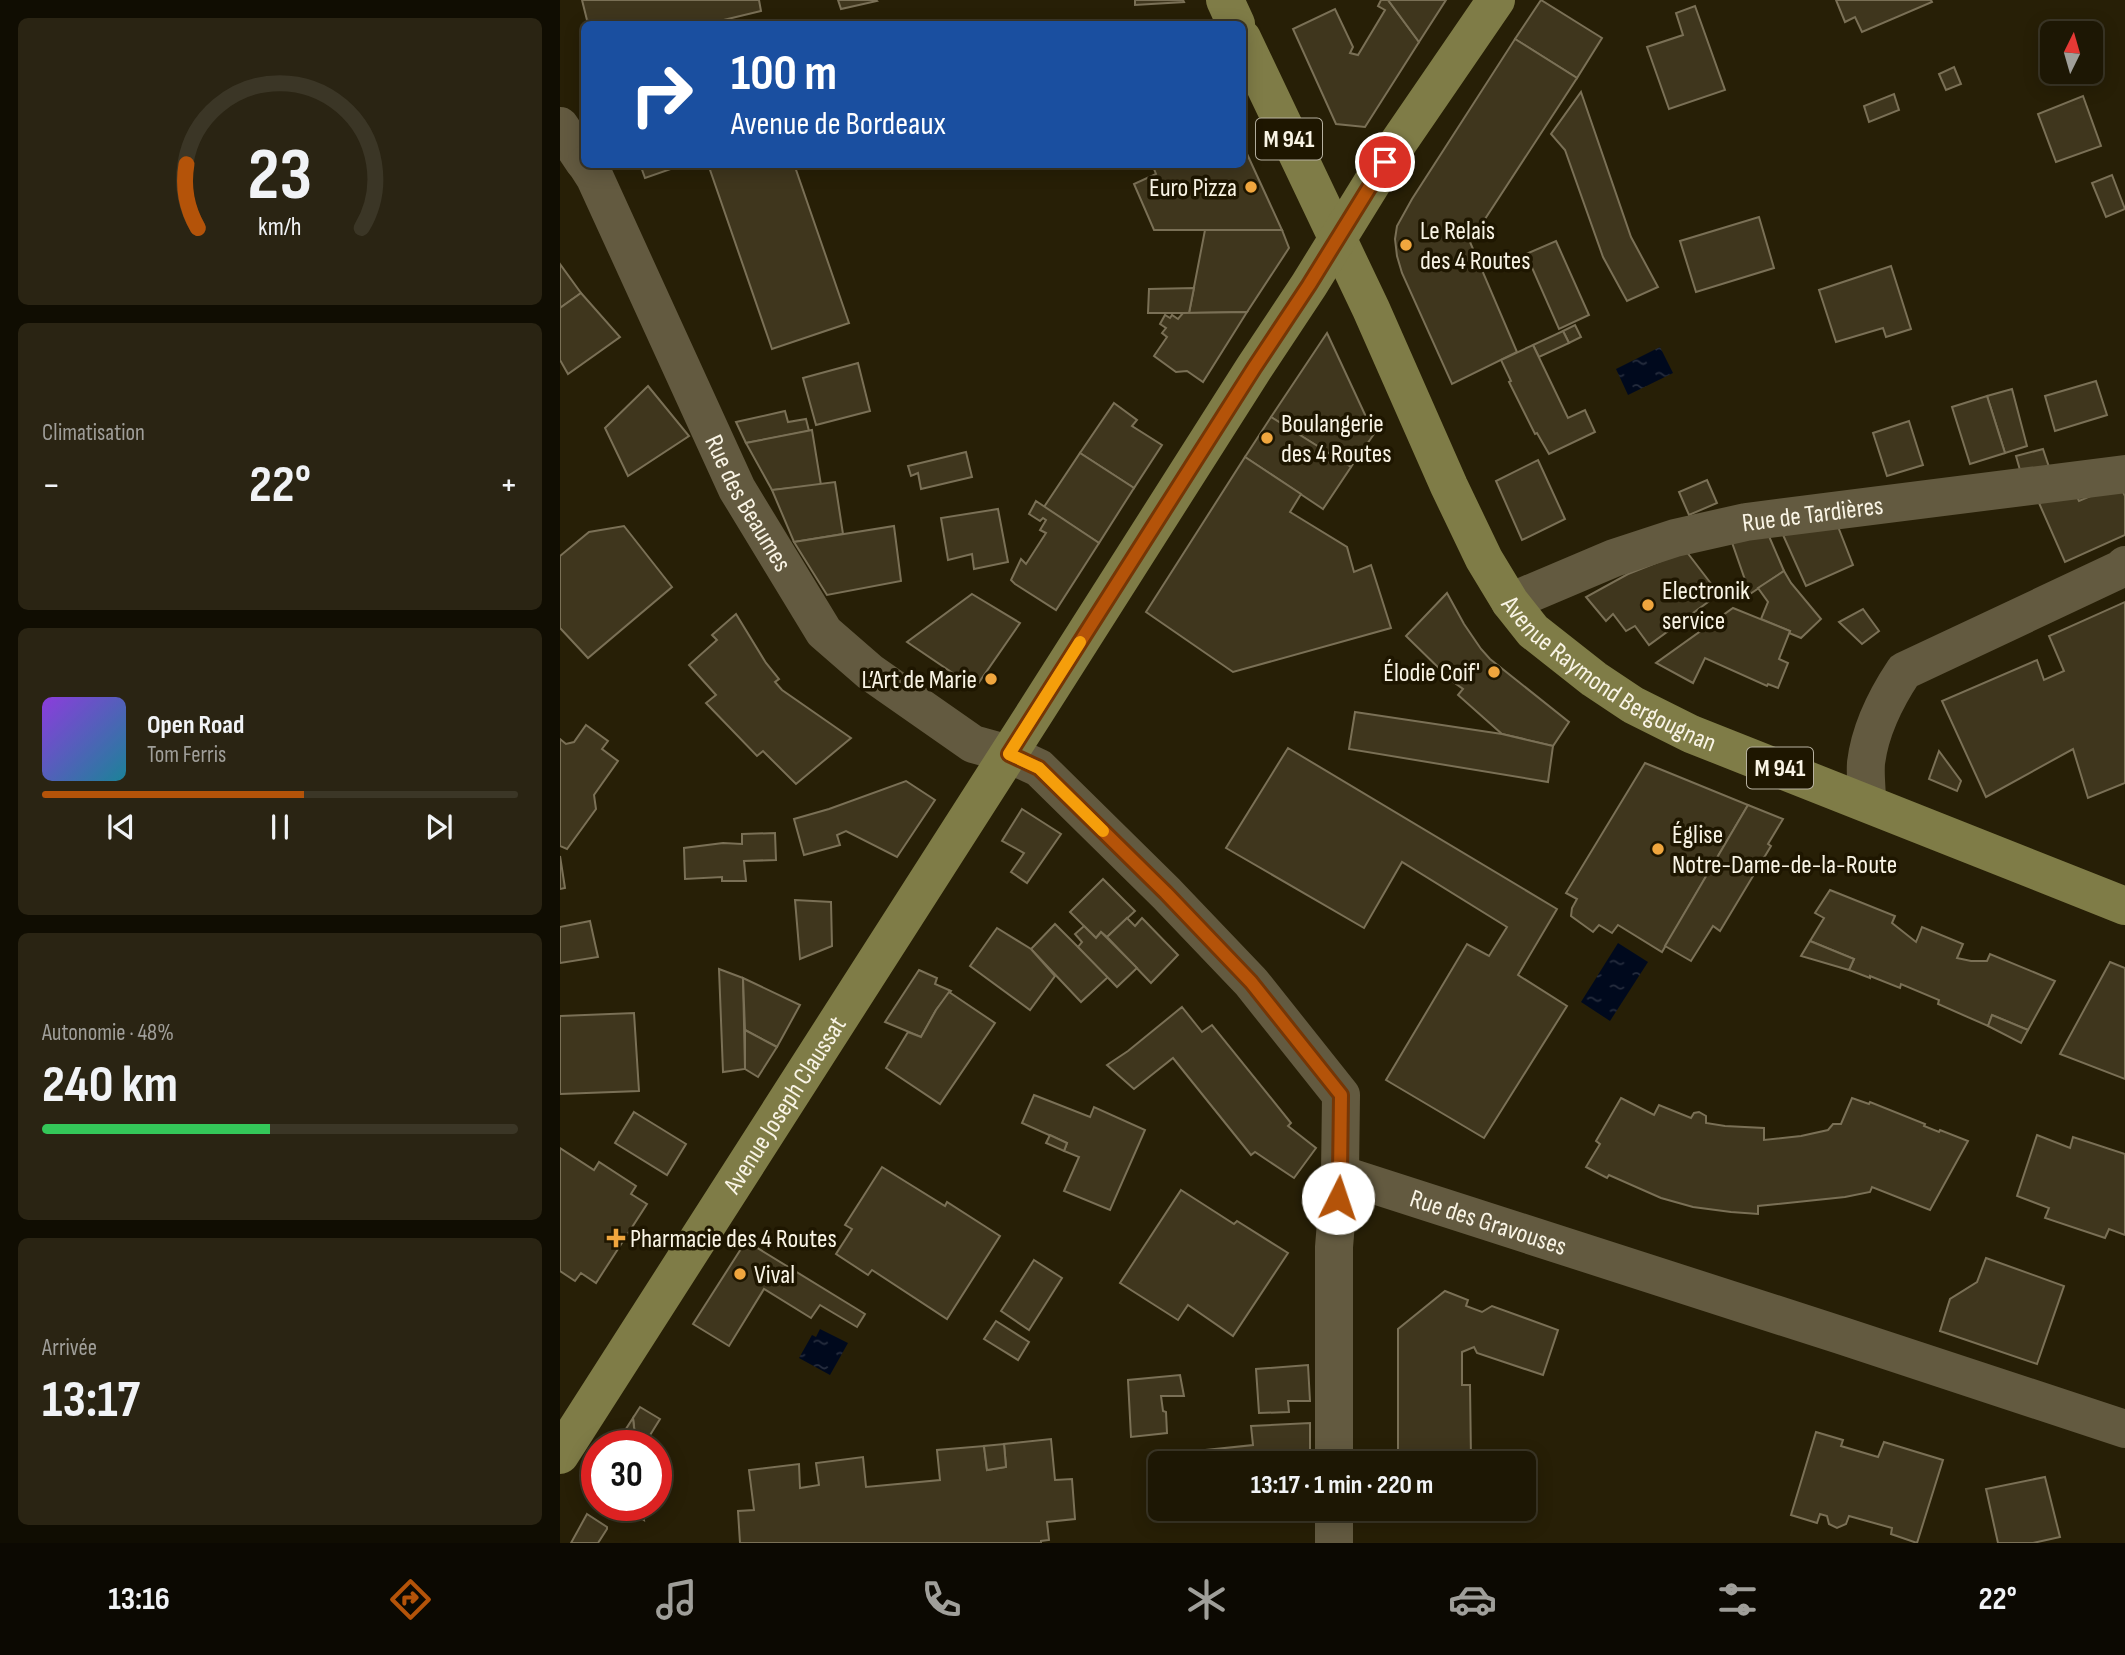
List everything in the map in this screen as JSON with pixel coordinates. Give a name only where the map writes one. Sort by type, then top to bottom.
[{"type":"main road","points":[[1225,0],[1235,21]]},
{"type":"main road","name":"Avenue Joseph Claussat","points":[[560,1455],[1338,240],[1385,162],[1496,0]]},
{"type":"main road","name":"M 941","points":[[1246,46],[1338,240]]},
{"type":"main road","name":"Avenue Raymond Bergougnan","points":[[1338,240],[1449,486],[1485,559],[1532,631],[1633,705],[1691,734],[2125,906]]},
{"type":"street","name":"Rue des Beaumes","points":[[560,126],[581,157]]},
{"type":"street","name":"Rue des Beaumes","points":[[588,168],[737,489],[824,632],[870,673],[973,744],[1009,754]]},
{"type":"street","name":"Rue de Tardières","points":[[1510,601],[1614,558],[1675,538],[1746,522],[2125,474]]},
{"type":"street","points":[[1867,802],[1867,762],[1876,726],[1887,696],[1904,671],[2125,565]]},
{"type":"street","points":[[1009,754],[1039,768],[1166,893],[1251,982],[1341,1095],[1340,1174],[1334,1247],[1334,1451]]},
{"type":"street","name":"Rue des Gravouses","points":[[1340,1174],[2125,1429]]},
{"type":"street","points":[[1334,1521],[1334,1543]]},
{"type":"water","points":[[1660,347],[1673,373],[1628,395],[1616,369]]},
{"type":"water","points":[[1618,943],[1648,962],[1610,1021],[1581,1002]]},
{"type":"water","points":[[820,1329],[848,1343],[830,1375],[799,1358],[812,1335],[816,1337]]},
{"type":"building","points":[[582,0],[759,0],[761,11],[719,21],[587,20]]},
{"type":"building","points":[[838,0],[876,0],[877,1],[841,9]]},
{"type":"building","points":[[1135,0],[1183,0],[1184,2],[1135,5]]},
{"type":"building","points":[[1381,0],[1388,0],[1419,42],[1365,127],[1336,124],[1293,29],[1335,9],[1353,47],[1350,53],[1358,55],[1385,10],[1378,6]]},
{"type":"building","points":[[1388,0],[1446,0],[1419,42]]},
{"type":"building","points":[[1541,0],[1602,38],[1577,78],[1515,39]]},
{"type":"building","points":[[1836,0],[1932,2],[1862,32],[1855,17],[1845,22]]},
{"type":"building","points":[[1695,6],[1725,90],[1669,109],[1647,47],[1683,35],[1676,13]]},
{"type":"building","points":[[1515,39],[1577,78],[1470,242],[1517,352],[1452,384],[1402,273],[1395,239],[1397,226]]},
{"type":"building","points":[[1954,67],[1961,84],[1946,90],[1939,74]]},
{"type":"building","points":[[1581,92],[1631,237],[1658,287],[1627,301],[1603,257],[1565,150],[1551,134]]},
{"type":"building","points":[[1894,94],[1899,110],[1869,122],[1864,106]]},
{"type":"building","points":[[2083,96],[2101,146],[2056,162],[2038,114]]},
{"type":"building","points":[[1246,152],[1282,230],[1154,230],[1134,184],[1156,174],[1154,168],[1246,168]]},
{"type":"building","points":[[641,168],[671,169],[645,178]]},
{"type":"building","points":[[709,168],[795,168],[849,323],[772,349]]},
{"type":"building","points":[[2112,175],[2125,209],[2106,217],[2092,183]]},
{"type":"building","points":[[1759,217],[1774,268],[1696,292],[1680,241]]},
{"type":"building","points":[[1205,230],[1282,230],[1289,248],[1247,312],[1189,313]]},
{"type":"building","points":[[1556,241],[1589,315],[1559,329],[1526,254]]},
{"type":"building","points":[[560,264],[581,293],[560,308]]},
{"type":"building","points":[[1891,266],[1911,329],[1886,337],[1883,328],[1836,342],[1819,290]]},
{"type":"building","points":[[1194,288],[1189,313],[1148,313],[1149,289]]},
{"type":"building","points":[[581,293],[620,337],[568,374],[560,360],[560,308]]},
{"type":"building","points":[[1247,312],[1203,382],[1187,371],[1176,372],[1154,356],[1167,337],[1162,333],[1166,328],[1160,324],[1165,315],[1178,319],[1183,313]]},
{"type":"building","points":[[1575,325],[1581,337],[1569,343],[1563,331]]},
{"type":"building","points":[[1563,331],[1569,343],[1539,357],[1533,345]]},
{"type":"building","points":[[1327,333],[1374,434],[1351,467],[1271,417]]},
{"type":"building","points":[[1533,345],[1568,418],[1585,410],[1595,432],[1549,454],[1537,433],[1535,434],[1501,360]]},
{"type":"building","points":[[858,363],[870,411],[816,425],[803,378]]},
{"type":"building","points":[[2096,381],[2107,415],[2055,431],[2045,396]]},
{"type":"building","points":[[648,386],[689,436],[628,476],[605,428]]},
{"type":"building","points":[[2012,389],[2027,446],[2005,453],[1987,396]]},
{"type":"building","points":[[1987,396],[2005,453],[1970,464],[1952,407]]},
{"type":"building","points":[[1114,403],[1137,420],[1132,426],[1162,445],[1134,488],[1080,453]]},
{"type":"building","points":[[785,411],[788,422],[806,419],[809,431],[746,443],[736,422]]},
{"type":"building","points":[[1271,417],[1351,467],[1323,509],[1245,457]]},
{"type":"building","points":[[1909,421],[1923,465],[1887,476],[1873,433]]},
{"type":"building","points":[[812,430],[821,485],[772,490],[746,443]]},
{"type":"building","points":[[2043,449],[2051,473],[2022,477],[2016,456]]},
{"type":"building","points":[[966,452],[972,477],[921,489],[918,473],[911,476],[908,466]]},
{"type":"building","points":[[1080,453],[1134,488],[1099,543],[1044,507]]},
{"type":"building","points":[[1245,457],[1301,494],[1290,512],[1347,547],[1354,572],[1371,565],[1391,628],[1233,672],[1146,612]]},
{"type":"building","points":[[1538,460],[1565,519],[1522,540],[1496,481]]},
{"type":"building","points":[[1707,480],[1717,503],[1689,515],[1679,492]]},
{"type":"building","points":[[835,482],[843,534],[794,542],[772,490]]},
{"type":"building","points":[[2119,484],[2125,496],[2125,535],[2065,562],[2039,503],[2074,490],[2079,501]]},
{"type":"building","points":[[1036,501],[1099,543],[1056,610],[1011,580],[1021,559],[1026,564],[1046,533],[1040,530],[1046,520],[1043,518],[1040,521],[1029,514]]},
{"type":"building","points":[[998,509],[1008,562],[974,569],[972,554],[948,560],[941,518]]},
{"type":"building","points":[[1835,519],[1853,565],[1806,586],[1779,526]]},
{"type":"building","points":[[624,526],[672,587],[588,658],[560,628],[560,556],[589,532]]},
{"type":"building","points":[[894,526],[901,581],[827,595],[794,542]]},
{"type":"building","points":[[1765,527],[1784,571],[1750,594],[1728,531]]},
{"type":"building","name":"Electronik service","points":[[1686,551],[1719,594],[1649,645],[1635,626],[1626,631],[1613,614],[1606,621],[1586,597],[1628,574]]},
{"type":"building","points":[[1784,571],[1821,619],[1801,638],[1761,619],[1768,602],[1758,588]]},
{"type":"building","points":[[1447,593],[1464,624],[1490,659],[1569,722],[1553,746],[1502,734],[1458,695],[1463,689],[1406,636]]},
{"type":"building","points":[[972,594],[1020,623],[975,688],[907,642]]},
{"type":"building","points":[[2125,602],[2125,783],[2088,798],[2073,749],[1986,797],[1942,701],[2037,660],[2044,680],[2064,671],[2049,636]]},
{"type":"building","points":[[1733,608],[1790,631],[1779,659],[1788,663],[1778,688],[1768,684],[1767,686],[1705,658],[1693,683],[1656,663]]},
{"type":"building","points":[[1863,609],[1879,631],[1862,644],[1839,622]]},
{"type":"building","points":[[736,614],[779,679],[775,682],[782,690],[851,738],[796,784],[763,751],[757,756],[706,703],[716,695],[689,665],[717,640],[712,635]]},
{"type":"building","points":[[1355,712],[1502,734],[1553,746],[1548,782],[1349,749]]},
{"type":"building","points":[[586,725],[608,741],[602,749],[618,761],[594,795],[596,809],[567,849],[560,846],[560,739],[566,744],[574,742]]},
{"type":"building","points":[[1288,748],[1557,909],[1518,975],[1567,1006],[1484,1138],[1386,1080],[1467,944],[1489,956],[1507,927],[1402,862],[1364,928],[1226,848]]},
{"type":"building","points":[[1939,751],[1961,781],[1957,791],[1929,779]]},
{"type":"building","name":"Église Notre-Dame-de-la-Route","points":[[1645,763],[1748,805],[1662,952],[1618,925],[1612,933],[1599,925],[1593,932],[1571,916],[1577,899],[1566,893]]},
{"type":"building","points":[[906,781],[935,800],[897,857],[846,831],[837,835],[840,845],[804,855],[794,819]]},
{"type":"building","points":[[1748,805],[1783,819],[1768,844],[1771,846],[1720,931],[1713,926],[1691,961],[1665,946]]},
{"type":"building","points":[[1022,809],[1061,834],[1027,883],[1011,872],[1024,853],[1002,841]]},
{"type":"building","points":[[775,833],[776,860],[744,861],[746,881],[722,881],[722,877],[685,879],[684,848],[723,843],[742,844],[742,834]]},
{"type":"building","points":[[560,856],[565,888],[560,889]]},
{"type":"building","points":[[1103,879],[1135,911],[1107,937],[1101,932],[1096,938],[1070,912]]},
{"type":"building","points":[[1830,890],[1895,916],[1892,923],[1916,942],[1922,927],[1963,944],[1957,958],[1987,961],[1990,954],[2055,981],[2028,1030],[1992,1015],[1988,1026],[1938,1004],[1939,1000],[1901,984],[1900,988],[1849,970],[1854,959],[1810,941],[1824,918],[1815,913]]},
{"type":"building","points":[[795,900],[831,902],[832,946],[800,959]]},
{"type":"building","points":[[1127,918],[1135,926],[1142,918],[1178,955],[1151,983],[1107,937]]},
{"type":"building","points":[[590,921],[598,957],[560,963],[560,927]]},
{"type":"building","points":[[1055,924],[1108,977],[1081,1002],[1031,949]]},
{"type":"building","points":[[1084,926],[1096,938],[1101,932],[1137,968],[1117,987],[1078,947],[1082,942],[1075,934]]},
{"type":"building","points":[[997,928],[1031,949],[1055,976],[1030,1010],[970,966]]},
{"type":"building","points":[[1810,941],[1854,959],[1849,970],[1801,956]]},
{"type":"building","points":[[2110,962],[2125,968],[2125,1079],[2060,1054]]},
{"type":"building","points":[[719,969],[743,978],[745,1069],[723,1072]]},
{"type":"building","points":[[919,970],[937,978],[935,984],[951,991],[936,1010],[921,1037],[885,1022]]},
{"type":"building","points":[[743,978],[800,1005],[777,1047],[745,1030]]},
{"type":"building","points":[[949,992],[995,1023],[940,1104],[886,1068],[908,1032],[921,1037]]},
{"type":"building","points":[[1182,1007],[1202,1032],[1212,1025],[1291,1123],[1288,1126],[1316,1148],[1294,1178],[1255,1152],[1251,1155],[1173,1058],[1134,1089],[1107,1065]]},
{"type":"building","points":[[634,1013],[639,1091],[560,1094],[560,1016]]},
{"type":"building","points":[[1992,1015],[2028,1030],[2021,1043],[1988,1026]]},
{"type":"building","points":[[745,1030],[777,1047],[758,1077],[745,1069]]},
{"type":"building","points":[[1034,1095],[1090,1117],[1094,1107],[1145,1130],[1110,1210],[1064,1191],[1079,1157],[1064,1151],[1067,1143],[1022,1123]]},
{"type":"building","points":[[1621,1098],[1654,1115],[1659,1105],[1691,1118],[1694,1113],[1699,1112],[1706,1116],[1706,1123],[1764,1128],[1764,1140],[1801,1136],[1828,1130],[1833,1124],[1841,1124],[1852,1098],[1869,1104],[1870,1102],[1939,1132],[1940,1130],[1968,1141],[1930,1210],[1872,1187],[1870,1192],[1845,1197],[1758,1206],[1758,1214],[1731,1212],[1693,1207],[1661,1198],[1609,1175],[1607,1178],[1586,1167],[1600,1144],[1596,1141]]},
{"type":"building","points":[[634,1112],[686,1144],[667,1175],[615,1143]]},
{"type":"building","points":[[1050,1135],[1067,1143],[1064,1151],[1046,1143]]},
{"type":"building","points":[[2037,1135],[2070,1148],[2073,1137],[2125,1154],[2125,1235],[2109,1229],[2105,1238],[2045,1218],[2049,1208],[2017,1196]]},
{"type":"building","points":[[560,1148],[594,1170],[599,1162],[636,1186],[631,1194],[647,1204],[596,1283],[581,1273],[575,1281],[560,1271]]},
{"type":"building","points":[[882,1167],[945,1206],[947,1202],[1000,1236],[947,1319],[872,1270],[868,1275],[836,1254],[852,1229],[845,1225]]},
{"type":"building","points":[[1181,1190],[1234,1224],[1237,1221],[1288,1253],[1233,1336],[1188,1305],[1178,1320],[1120,1283]]},
{"type":"building","points":[[746,1241],[865,1314],[857,1327],[820,1305],[811,1318],[764,1289],[729,1346],[693,1324]]},
{"type":"building","points":[[1986,1258],[2064,1286],[2037,1364],[1940,1331],[1950,1299],[1977,1282]]},
{"type":"building","points":[[1034,1260],[1062,1278],[1029,1330],[1001,1311]]},
{"type":"building","points":[[1445,1291],[1468,1300],[1466,1306],[1482,1312],[1492,1306],[1558,1330],[1543,1375],[1477,1353],[1474,1347],[1462,1352],[1462,1385],[1470,1385],[1471,1451],[1398,1451],[1398,1329]]},
{"type":"building","points":[[996,1321],[1029,1342],[1018,1360],[984,1339]]},
{"type":"building","points":[[1308,1365],[1310,1401],[1288,1401],[1289,1412],[1259,1413],[1256,1369]]},
{"type":"building","points":[[1180,1375],[1184,1396],[1161,1396],[1163,1411],[1166,1412],[1167,1433],[1131,1437],[1128,1380]]},
{"type":"building","points":[[640,1407],[660,1419],[653,1430],[634,1430],[633,1418]]},
{"type":"building","points":[[633,1418],[634,1430],[625,1430]]},
{"type":"building","points":[[1310,1423],[1310,1451],[1206,1451],[1253,1445],[1251,1426]]},
{"type":"building","points":[[1816,1432],[1843,1440],[1841,1446],[1878,1457],[1884,1442],[1943,1460],[1917,1543],[1891,1534],[1892,1528],[1849,1516],[1846,1524],[1837,1528],[1829,1524],[1827,1516],[1820,1514],[1817,1523],[1791,1515]]},
{"type":"building","points":[[1051,1439],[1055,1480],[1072,1479],[1075,1519],[1047,1522],[1049,1540],[1041,1543],[740,1543],[738,1511],[754,1510],[749,1470],[799,1464],[800,1488],[819,1485],[816,1463],[863,1457],[866,1487],[940,1480],[937,1450],[984,1446],[987,1470],[1006,1467],[1004,1444]]},
{"type":"building","points":[[1004,1444],[1006,1467],[987,1470],[984,1446]]},
{"type":"building","points":[[2045,1477],[2060,1537],[2033,1543],[1998,1543],[1986,1489]]},
{"type":"building","points":[[583,1521],[598,1521],[607,1527],[598,1543],[571,1543]]},
{"type":"slow traffic","points":[[1080,642],[1009,754],[1039,768],[1103,831]]},
{"type":"place","name":"Euro Pizza","points":[[1251,187]]},
{"type":"place","name":"Le Relais des 4 Routes","points":[[1406,245]]},
{"type":"place","name":"Boulangerie des 4 Routes","points":[[1267,438]]},
{"type":"place","name":"Electronik service","points":[[1648,605]]},
{"type":"place","name":"Élodie Coif'","points":[[1494,672]]},
{"type":"place","name":"L’Art de Marie","points":[[991,679]]},
{"type":"place","name":"Église Notre-Dame-de-la-Route","points":[[1658,849]]},
{"type":"place","name":"Pharmacie des 4 Routes","points":[[616,1238]]},
{"type":"place","name":"Vival","points":[[740,1274]]},
{"type":"route","points":[[1338,1198],[1341,1095],[1251,982],[1166,893],[1039,768],[1009,754],[1385,162]]}]
